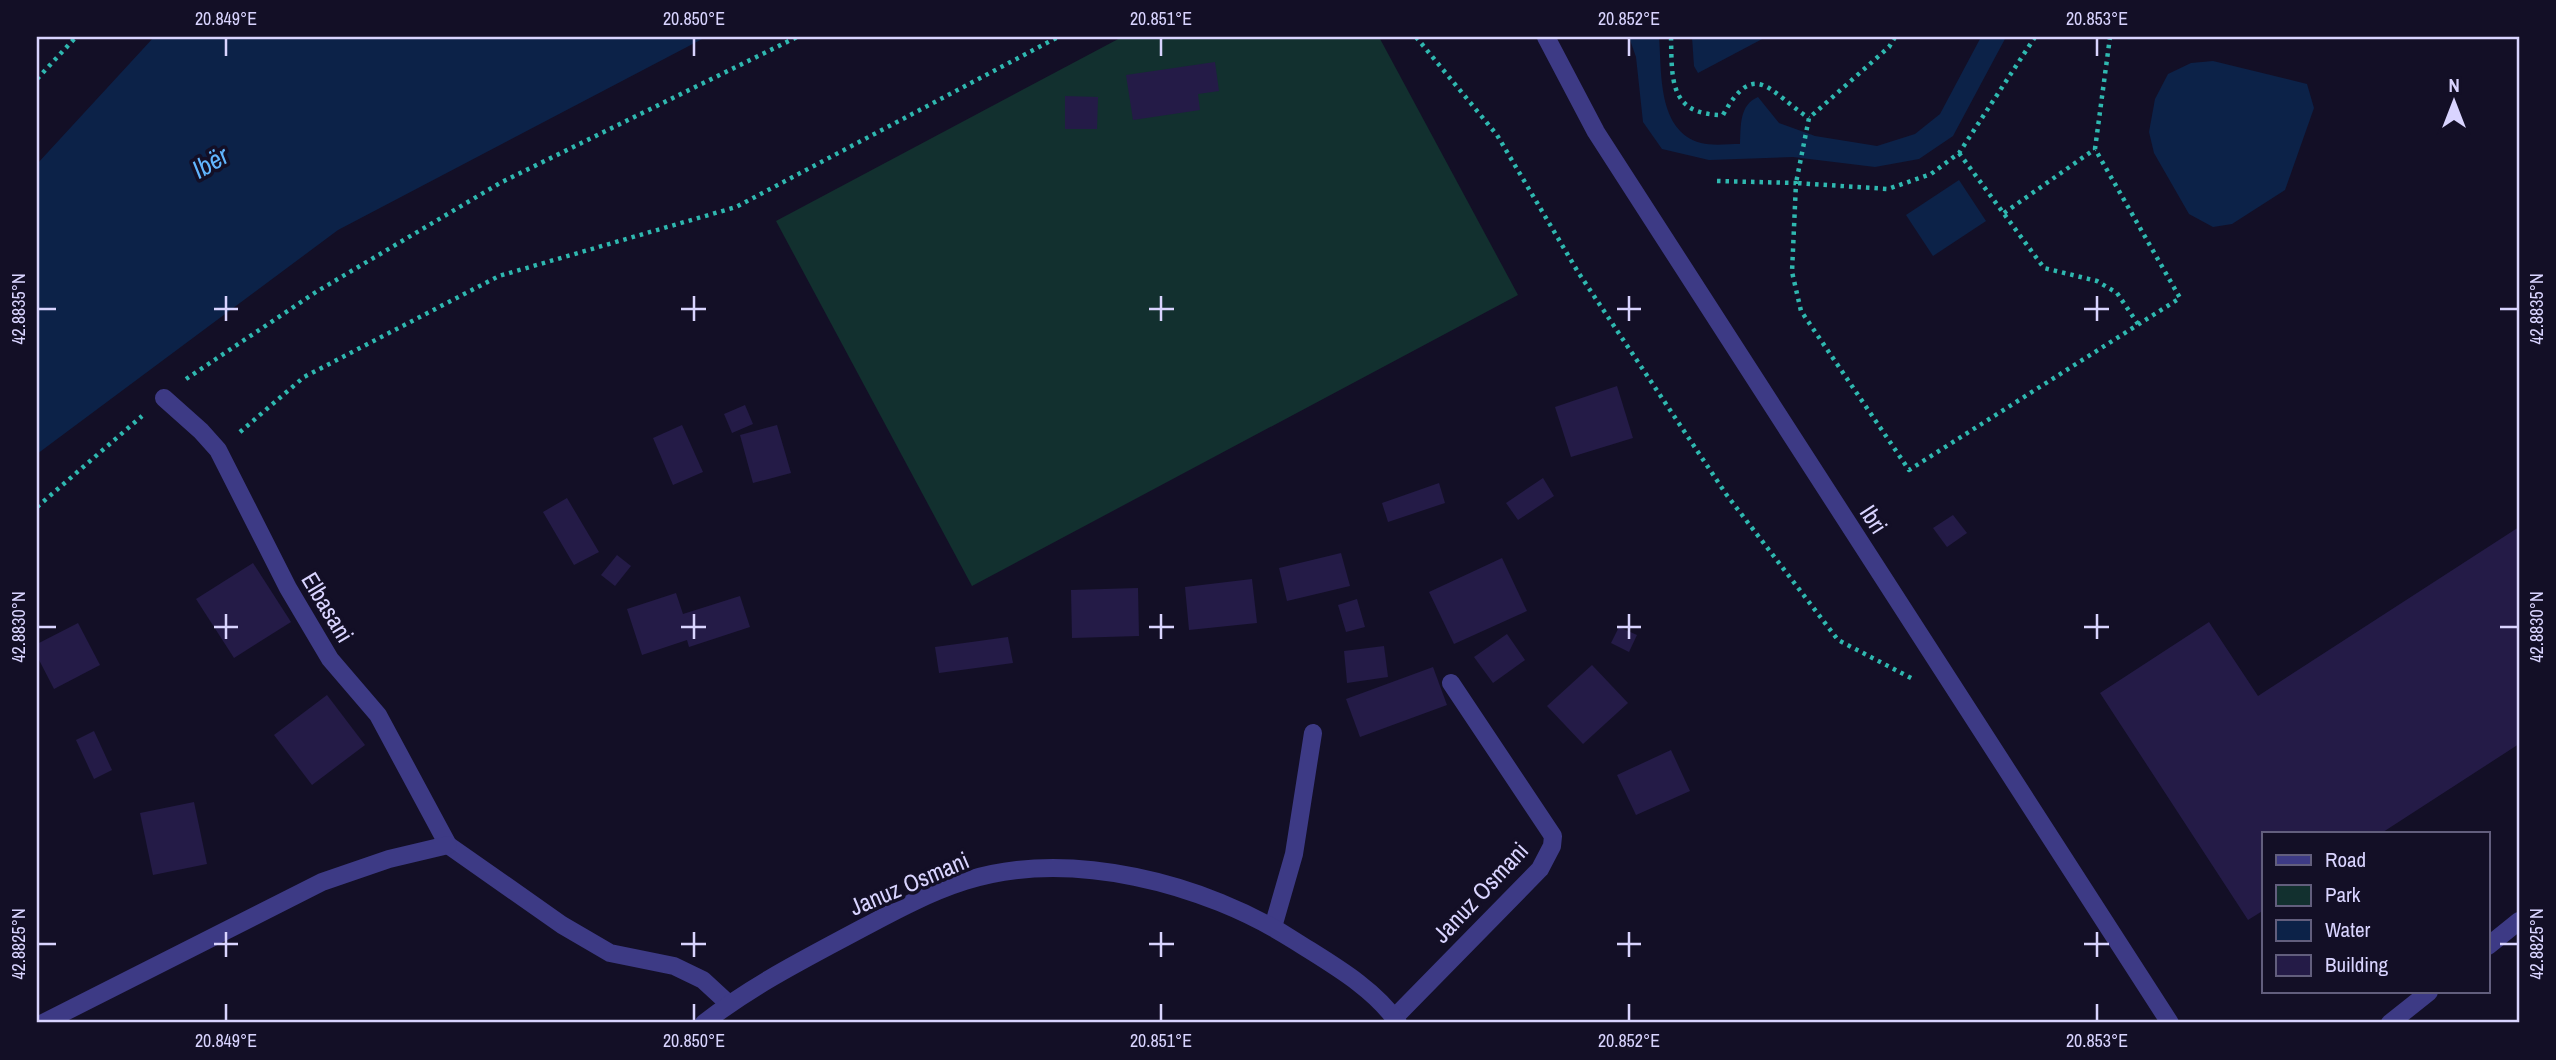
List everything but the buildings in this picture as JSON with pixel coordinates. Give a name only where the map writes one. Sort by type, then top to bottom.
[{"type":"street","name":"Ibri","points":[[1546,37],[1596,132],[2171,1023]]},
{"type":"street","name":"Elbasani","points":[[164,398],[218,450],[288,588],[330,659],[378,715],[448,845],[562,925],[610,953],[674,966],[703,980],[729,1004]]},
{"type":"street","name":"Januz Osmani","points":[[704,1023],[729,1004],[799,961],[896,910],[965,881],[1023,869],[1097,871],[1184,887],[1254,915],[1368,991],[1396,1021],[1540,869],[1552,846],[1553,836],[1451,682]]},
{"type":"street","points":[[1273,927],[1294,854],[1313,733]]},
{"type":"street","points":[[43,1023],[322,882],[389,859],[448,845]]},
{"type":"street","points":[[2490,944],[2519,921]]},
{"type":"street","points":[[2390,1023],[2428,993]]},
{"type":"path","points":[[37,79],[76,37]]},
{"type":"path","points":[[37,507],[200,367],[316,292],[500,183],[797,37]]},
{"type":"path","points":[[218,450],[304,377],[499,276],[736,208],[1058,37]]},
{"type":"path","points":[[1416,37],[1497,135],[1578,272],[1726,494],[1838,640],[1919,682]]},
{"type":"path","points":[[1671,37],[1672,80],[1684,104],[1702,115],[1723,115],[1736,92],[1751,83],[1764,83],[1810,118]]},
{"type":"path","points":[[1895,37],[1889,47],[1810,118],[1796,183],[1792,272],[1801,310],[1909,470],[2180,298],[2095,149],[2110,37]]},
{"type":"path","points":[[1717,181],[1888,189],[1931,174],[1959,153],[2035,37]]},
{"type":"path","points":[[2004,213],[2095,149]]},
{"type":"path","points":[[1959,153],[2044,268],[2097,281],[2117,293],[2138,324]]},
{"type":"green space","points":[[1122,37],[1379,37],[1518,295],[972,586],[776,221]]},
{"type":"water","name":"Ibër","points":[[154,37],[706,37],[338,230],[37,454],[37,164]]},
{"type":"water","points":[[1629,37],[1659,37],[1662,83],[1669,113],[1676,126],[1701,143],[1740,144],[1744,111],[1747,105],[1758,97],[1779,123],[1815,136],[1877,146],[1915,134],[1940,114],[1981,37],[2006,37],[1953,136],[1919,159],[1875,167],[1793,157],[1709,160],[1662,149],[1643,122],[1636,57]]},
{"type":"water","points":[[1692,37],[1766,37],[1698,73],[1694,66]]},
{"type":"water","points":[[2213,61],[2307,84],[2314,108],[2285,190],[2232,224],[2213,227],[2189,214],[2154,153],[2149,132],[2155,99],[2168,74],[2191,63]]},
{"type":"water","points":[[1959,180],[1986,221],[1933,256],[1906,215]]}]
